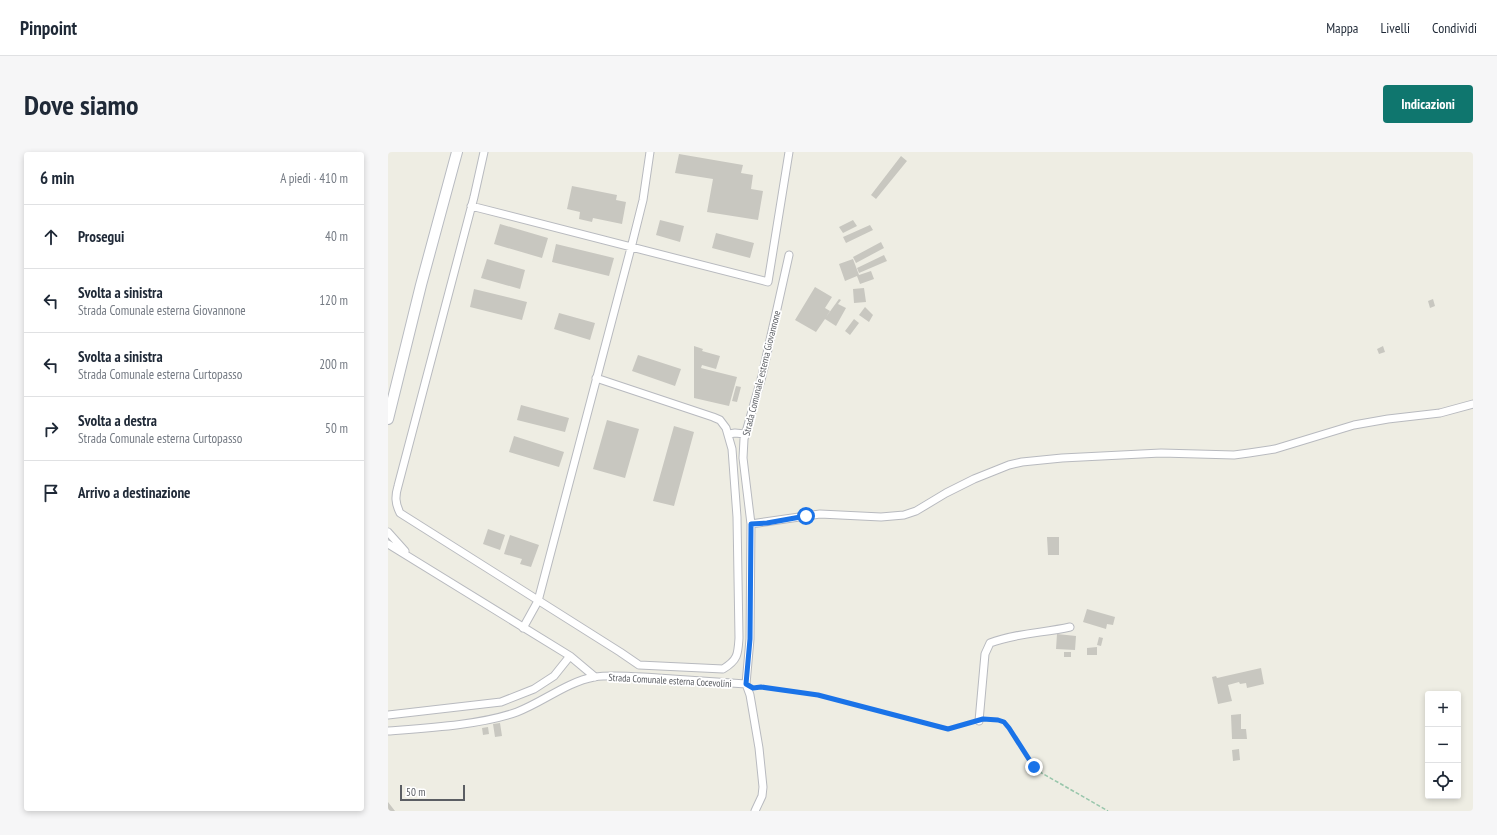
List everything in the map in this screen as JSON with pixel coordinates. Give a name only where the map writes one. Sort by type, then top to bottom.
[{"type":"main road","points":[[450,152],[451,178]]},
{"type":"main road","points":[[388,415],[457,152]]},
{"type":"street","points":[[484,152],[472,206],[395,497],[396,506],[400,513],[639,665],[723,668],[729,665],[736,658],[739,651],[737,517],[732,450],[729,434],[724,424],[713,417],[596,378]]},
{"type":"street","points":[[523,628],[538,601],[643,200],[650,152]]},
{"type":"street","points":[[472,206],[768,282],[789,152]]},
{"type":"street","name":"Strada Comunale esterna Giovannone","points":[[746,684],[750,639],[751,524],[743,458],[745,434],[762,376],[789,255]]},
{"type":"street","points":[[751,524],[820,514],[881,517],[904,515],[979,477],[1009,465],[1022,462],[1062,458],[1162,454],[1249,454],[1275,449],[1354,425],[1388,419],[1440,413],[1473,404]]},
{"type":"street","points":[[729,434],[745,434]]},
{"type":"street","points":[[388,532],[409,556]]},
{"type":"street","points":[[388,544],[570,656],[595,677]]},
{"type":"street","points":[[388,549],[409,556]]},
{"type":"street","points":[[979,721],[985,654],[990,643],[1020,635],[1047,632],[1070,627]]},
{"type":"street","points":[[388,715],[501,702],[534,689],[554,676],[570,656]]},
{"type":"street","name":"Strada Comunale esterna Cocevolini","points":[[388,731],[461,724],[498,718],[538,702],[569,686],[595,677],[634,676],[746,684]]},
{"type":"street","points":[[746,684],[750,695],[763,787],[762,796],[755,811]]},
{"type":"path","points":[[746,684],[753,688],[769,688],[818,695],[941,728],[957,728],[983,719],[1004,722],[1034,767],[1040,772],[1108,811]]},
{"type":"building","points":[[679,154],[743,165],[741,173],[753,175],[751,189],[763,191],[758,220],[707,212],[713,179],[675,173]]},
{"type":"building","points":[[901,156],[907,161],[876,199],[871,195]]},
{"type":"building","points":[[572,186],[617,195],[616,200],[626,202],[622,224],[593,218],[592,222],[579,219],[580,212],[567,209]]},
{"type":"building","points":[[660,220],[684,226],[680,242],[656,235]]},
{"type":"building","points":[[853,220],[857,226],[843,233],[839,227]]},
{"type":"building","points":[[500,224],[548,238],[542,258],[494,244]]},
{"type":"building","points":[[870,225],[873,230],[846,243],[843,237]]},
{"type":"building","points":[[716,233],[754,243],[750,258],[712,248]]},
{"type":"building","points":[[881,242],[884,248],[856,263],[853,257]]},
{"type":"building","points":[[556,244],[614,258],[609,276],[552,262]]},
{"type":"building","points":[[884,255],[887,261],[859,273],[857,268]]},
{"type":"building","points":[[487,259],[525,270],[520,289],[481,278]]},
{"type":"building","points":[[853,259],[859,275],[871,271],[874,279],[860,284],[857,276],[845,281],[839,264]]},
{"type":"building","points":[[815,287],[832,297],[825,308],[830,311],[826,317],[839,299],[841,300],[838,304],[846,308],[836,326],[825,319],[816,332],[795,320]]},
{"type":"building","points":[[864,288],[866,302],[854,303],[853,289]]},
{"type":"building","points":[[474,289],[527,302],[522,320],[470,307]]},
{"type":"building","points":[[1433,299],[1435,306],[1430,308],[1428,301]]},
{"type":"building","points":[[865,307],[873,315],[869,322],[859,315]]},
{"type":"building","points":[[559,313],[595,323],[590,340],[554,329]]},
{"type":"building","points":[[854,319],[859,323],[850,335],[845,331]]},
{"type":"building","points":[[694,346],[703,349],[702,351],[720,356],[716,369],[702,365],[701,368],[737,377],[729,406],[694,398]]},
{"type":"building","points":[[1383,346],[1385,352],[1379,354],[1377,349]]},
{"type":"building","points":[[638,355],[681,369],[675,386],[632,371]]},
{"type":"building","points":[[736,386],[741,387],[737,402],[732,401]]},
{"type":"building","points":[[521,405],[569,418],[565,432],[517,420]]},
{"type":"building","points":[[607,420],[639,429],[625,478],[593,469]]},
{"type":"building","points":[[674,426],[694,432],[674,506],[653,501]]},
{"type":"building","points":[[514,436],[564,452],[559,467],[509,452]]},
{"type":"building","points":[[488,529],[505,535],[500,550],[483,544]]},
{"type":"building","points":[[510,535],[539,545],[531,567],[520,564],[522,559],[504,554]]},
{"type":"building","points":[[1047,537],[1059,537],[1059,555],[1048,555]]},
{"type":"building","points":[[1087,609],[1115,617],[1113,625],[1107,624],[1106,629],[1083,622]]},
{"type":"building","points":[[1057,634],[1076,636],[1075,650],[1056,649]]},
{"type":"building","points":[[1099,637],[1103,638],[1101,646],[1097,645]]},
{"type":"building","points":[[1097,647],[1097,655],[1087,655],[1087,648]]},
{"type":"building","points":[[1064,652],[1071,652],[1071,657],[1064,657]]},
{"type":"building","points":[[1261,668],[1264,684],[1247,688],[1246,683],[1240,684],[1239,682],[1228,685],[1232,701],[1218,704],[1212,677],[1216,676],[1217,678]]},
{"type":"building","points":[[1241,714],[1241,729],[1246,729],[1247,739],[1232,739],[1231,715]]},
{"type":"building","points":[[500,723],[502,736],[495,737],[493,724]]},
{"type":"building","points":[[488,727],[489,734],[483,735],[482,728]]},
{"type":"building","points":[[1239,749],[1240,760],[1233,761],[1232,750]]},
{"type":"building","points":[[388,802],[395,811],[388,811]]},
{"type":"route","points":[[806,516],[767,523],[751,524],[750,639],[746,684],[753,688],[761,687],[818,695],[941,728],[957,728],[983,719],[998,720],[1004,722],[1009,728],[1034,767]]}]
